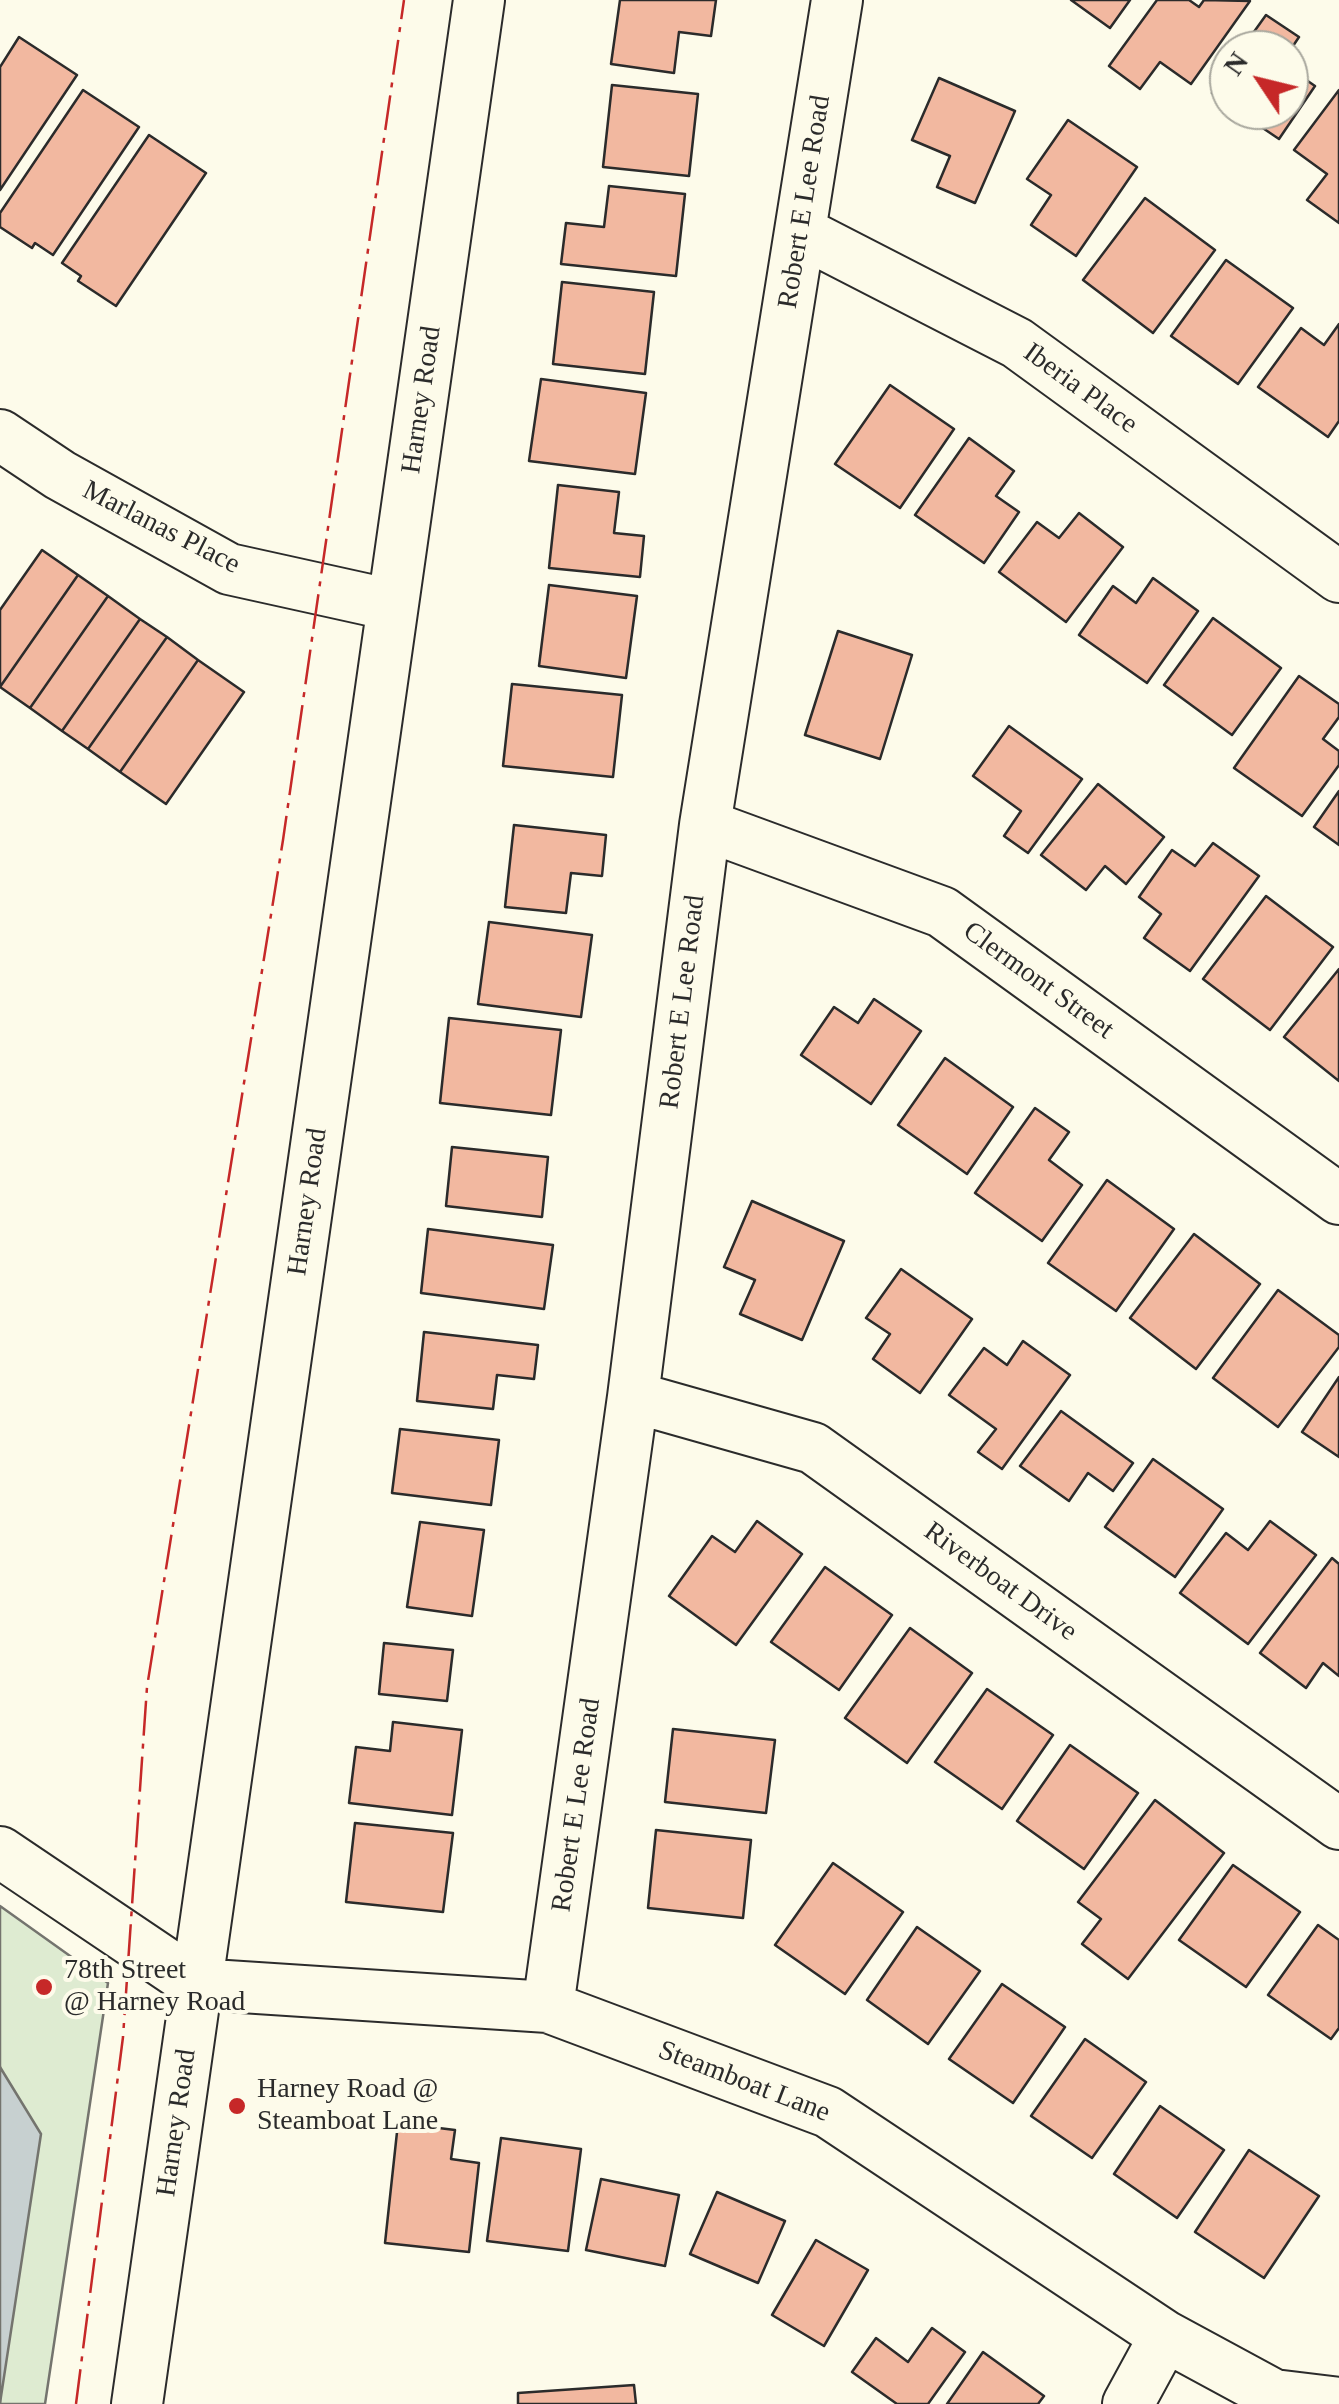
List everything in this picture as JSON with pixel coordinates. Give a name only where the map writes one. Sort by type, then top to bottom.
[{"type":"street","name":"Harney Road","points":[[137,2404],[478,0]]},
{"type":"street","name":"Robert E Lee Road","points":[[548,2008],[633,1398],[704,825],[836,0]]},
{"type":"street","name":"Iberia Place","points":[[801,232],[1018,343],[1339,577]]},
{"type":"street","name":"Marlanas Place","points":[[0,435],[60,476],[229,569],[392,605]]},
{"type":"street","name":"Clermont Street","points":[[704,825],[942,912],[1339,1199]]},
{"type":"street","name":"Riverboat Drive","points":[[633,1398],[813,1448],[1339,1824]]},
{"type":"street","points":[[0,1852],[196,1984]]},
{"type":"street","name":"Steamboat Lane","points":[[196,1984],[548,2008],[828,2112],[1165,2336],[1274,2395],[1339,2403]]},
{"type":"street","points":[[1128,2404],[1165,2336]]},
{"type":"green space","points":[[0,1906],[108,1983],[45,2404],[0,2404]]},
{"type":"shaded area","points":[[0,2067],[41,2134],[0,2403]]},
{"type":"building","points":[[620,0],[716,0],[711,36],[679,32],[674,73],[611,64]]},
{"type":"building","points":[[1071,0],[1130,0],[1110,28]]},
{"type":"building","points":[[1157,0],[1189,0],[1199,7],[1204,0],[1250,1],[1229,30],[1209,30],[1209,59],[1191,84],[1160,62],[1140,89],[1109,66]]},
{"type":"building","points":[[1266,15],[1288,30],[1255,30]]},
{"type":"building","points":[[19,37],[77,75],[0,190],[0,67]]},
{"type":"building","points":[[939,78],[1015,111],[975,203],[937,187],[950,156],[912,140]]},
{"type":"building","points":[[612,85],[698,94],[689,176],[603,167]]},
{"type":"building","points":[[83,90],[139,127],[53,255],[35,243],[32,248],[0,227],[0,213]]},
{"type":"building","points":[[1339,90],[1339,223],[1307,200],[1327,174],[1294,150]]},
{"type":"building","points":[[1068,120],[1137,167],[1076,256],[1031,225],[1051,195],[1027,179]]},
{"type":"building","points":[[1266,130],[1285,130],[1279,139]]},
{"type":"building","points":[[149,135],[206,173],[116,306],[78,281],[81,276],[62,263]]},
{"type":"building","points":[[609,186],[685,194],[676,276],[561,264],[566,223],[604,227]]},
{"type":"building","points":[[1145,198],[1215,250],[1153,333],[1083,280]]},
{"type":"building","points":[[1226,260],[1293,308],[1238,384],[1171,336]]},
{"type":"building","points":[[562,282],[654,292],[645,374],[553,364]]},
{"type":"building","points":[[1339,324],[1339,421],[1328,437],[1258,387],[1301,328],[1324,345]]},
{"type":"building","points":[[541,379],[646,393],[635,474],[529,461]]},
{"type":"building","points":[[890,385],[954,429],[900,508],[835,464]]},
{"type":"building","points":[[969,438],[1014,471],[996,496],[1019,512],[984,563],[915,515]]},
{"type":"building","points":[[558,485],[619,492],[614,533],[644,536],[640,577],[549,568]]},
{"type":"building","points":[[1079,513],[1123,547],[1066,622],[999,572],[1037,522],[1059,538]]},
{"type":"building","points":[[42,550],[78,575],[0,687],[0,610]]},
{"type":"building","points":[[78,575],[108,596],[30,708],[0,687]]},
{"type":"building","points":[[1153,578],[1198,611],[1147,683],[1079,635],[1113,586],[1136,603]]},
{"type":"building","points":[[549,585],[637,596],[626,678],[539,666]]},
{"type":"building","points":[[108,596],[140,619],[62,731],[30,708]]},
{"type":"building","points":[[1213,618],[1281,668],[1232,735],[1164,685]]},
{"type":"building","points":[[140,619],[167,637],[88,749],[62,731]]},
{"type":"building","points":[[838,631],[912,655],[880,759],[805,735]]},
{"type":"building","points":[[167,637],[198,660],[120,772],[88,749]]},
{"type":"building","points":[[198,660],[244,692],[166,804],[120,772]]},
{"type":"building","points":[[1299,676],[1339,704],[1339,717],[1323,739],[1339,751],[1339,765],[1302,816],[1234,768]]},
{"type":"building","points":[[512,684],[622,695],[613,777],[503,766]]},
{"type":"building","points":[[1009,726],[1082,779],[1028,853],[1004,836],[1021,811],[973,776]]},
{"type":"building","points":[[1098,784],[1164,837],[1126,884],[1105,866],[1086,890],[1041,855]]},
{"type":"building","points":[[1339,791],[1339,845],[1314,827]]},
{"type":"building","points":[[514,825],[606,835],[602,876],[571,873],[566,913],[505,907]]},
{"type":"building","points":[[1213,843],[1259,876],[1190,971],[1144,938],[1161,914],[1139,897],[1172,850],[1195,866]]},
{"type":"building","points":[[1266,896],[1333,947],[1270,1030],[1203,979]]},
{"type":"building","points":[[489,922],[592,935],[581,1017],[478,1004]]},
{"type":"building","points":[[1339,969],[1339,1081],[1284,1037]]},
{"type":"building","points":[[874,999],[921,1031],[871,1104],[801,1055],[834,1007],[858,1023]]},
{"type":"building","points":[[449,1018],[561,1030],[551,1115],[440,1103]]},
{"type":"building","points":[[945,1058],[1013,1107],[967,1174],[898,1125]]},
{"type":"building","points":[[1035,1108],[1069,1132],[1049,1160],[1082,1185],[1042,1241],[975,1193]]},
{"type":"building","points":[[452,1147],[548,1157],[542,1217],[446,1206]]},
{"type":"building","points":[[1107,1180],[1174,1229],[1116,1311],[1048,1263]]},
{"type":"building","points":[[752,1201],[844,1241],[802,1340],[740,1314],[755,1280],[724,1267]]},
{"type":"building","points":[[428,1229],[553,1245],[544,1309],[421,1293]]},
{"type":"building","points":[[1194,1234],[1260,1284],[1196,1369],[1130,1318]]},
{"type":"building","points":[[901,1269],[972,1319],[920,1393],[873,1359],[890,1334],[866,1318]]},
{"type":"building","points":[[1278,1290],[1339,1335],[1339,1347],[1278,1427],[1213,1378]]},
{"type":"building","points":[[424,1332],[538,1345],[534,1379],[497,1375],[493,1409],[417,1401]]},
{"type":"building","points":[[1023,1341],[1070,1375],[1002,1469],[978,1452],[996,1429],[949,1395],[984,1348],[1007,1365]]},
{"type":"building","points":[[1339,1377],[1339,1457],[1302,1432]]},
{"type":"building","points":[[1061,1411],[1133,1463],[1113,1491],[1088,1473],[1069,1501],[1020,1466]]},
{"type":"building","points":[[400,1429],[499,1440],[491,1505],[392,1493]]},
{"type":"building","points":[[1153,1459],[1223,1509],[1175,1577],[1105,1527]]},
{"type":"building","points":[[757,1521],[802,1554],[736,1645],[669,1596],[712,1536],[735,1552]]},
{"type":"building","points":[[1270,1521],[1316,1555],[1248,1644],[1180,1593],[1226,1533],[1248,1550]]},
{"type":"building","points":[[420,1522],[484,1530],[472,1616],[407,1607]]},
{"type":"building","points":[[1332,1558],[1339,1564],[1339,1676],[1323,1663],[1306,1688],[1260,1653]]},
{"type":"building","points":[[825,1567],[892,1615],[839,1690],[771,1642]]},
{"type":"building","points":[[910,1628],[972,1673],[907,1763],[845,1718]]},
{"type":"building","points":[[384,1643],[453,1650],[447,1701],[379,1694]]},
{"type":"building","points":[[987,1689],[1053,1735],[1002,1809],[935,1762]]},
{"type":"building","points":[[393,1722],[462,1730],[452,1815],[349,1803],[356,1747],[390,1751]]},
{"type":"building","points":[[673,1729],[775,1740],[766,1813],[665,1802]]},
{"type":"building","points":[[1070,1745],[1138,1793],[1084,1869],[1017,1821]]},
{"type":"building","points":[[1155,1800],[1224,1853],[1128,1979],[1082,1944],[1101,1919],[1078,1902]]},
{"type":"building","points":[[355,1823],[453,1833],[443,1912],[346,1902]]},
{"type":"building","points":[[656,1830],[751,1840],[743,1918],[648,1908]]},
{"type":"building","points":[[833,1863],[903,1912],[845,1994],[775,1945]]},
{"type":"building","points":[[1233,1865],[1300,1912],[1246,1987],[1179,1940]]},
{"type":"building","points":[[1318,1925],[1339,1940],[1339,2028],[1331,2039],[1268,1995]]},
{"type":"building","points":[[917,1927],[980,1971],[928,2044],[867,2000]]},
{"type":"building","points":[[1002,1984],[1065,2027],[1013,2103],[949,2059]]},
{"type":"building","points":[[1085,2039],[1146,2082],[1092,2158],[1031,2116]]},
{"type":"building","points":[[1160,2106],[1224,2150],[1177,2218],[1114,2174]]},
{"type":"building","points":[[398,2123],[455,2130],[451,2159],[479,2163],[469,2252],[385,2243]]},
{"type":"building","points":[[501,2138],[581,2149],[568,2251],[487,2241]]},
{"type":"building","points":[[1249,2150],[1319,2196],[1264,2278],[1195,2232]]},
{"type":"building","points":[[601,2179],[679,2195],[665,2266],[586,2250]]},
{"type":"building","points":[[717,2192],[785,2221],[758,2283],[690,2254]]},
{"type":"building","points":[[816,2240],[868,2270],[824,2346],[772,2315]]},
{"type":"building","points":[[932,2328],[965,2352],[928,2404],[897,2404],[852,2372],[876,2338],[908,2362]]},
{"type":"building","points":[[983,2352],[1044,2396],[1038,2404],[947,2404]]},
{"type":"building","points":[[634,2385],[636,2404],[518,2404],[518,2393]]},
{"type":"power","points":[[76,2404],[123,2037],[147,1687],[283,840],[404,0]]},
{"type":"place","name":"78th Street @ Harney Road","points":[[44,1987]]},
{"type":"place","name":"Harney Road @ Steamboat Lane","points":[[237,2106]]}]
